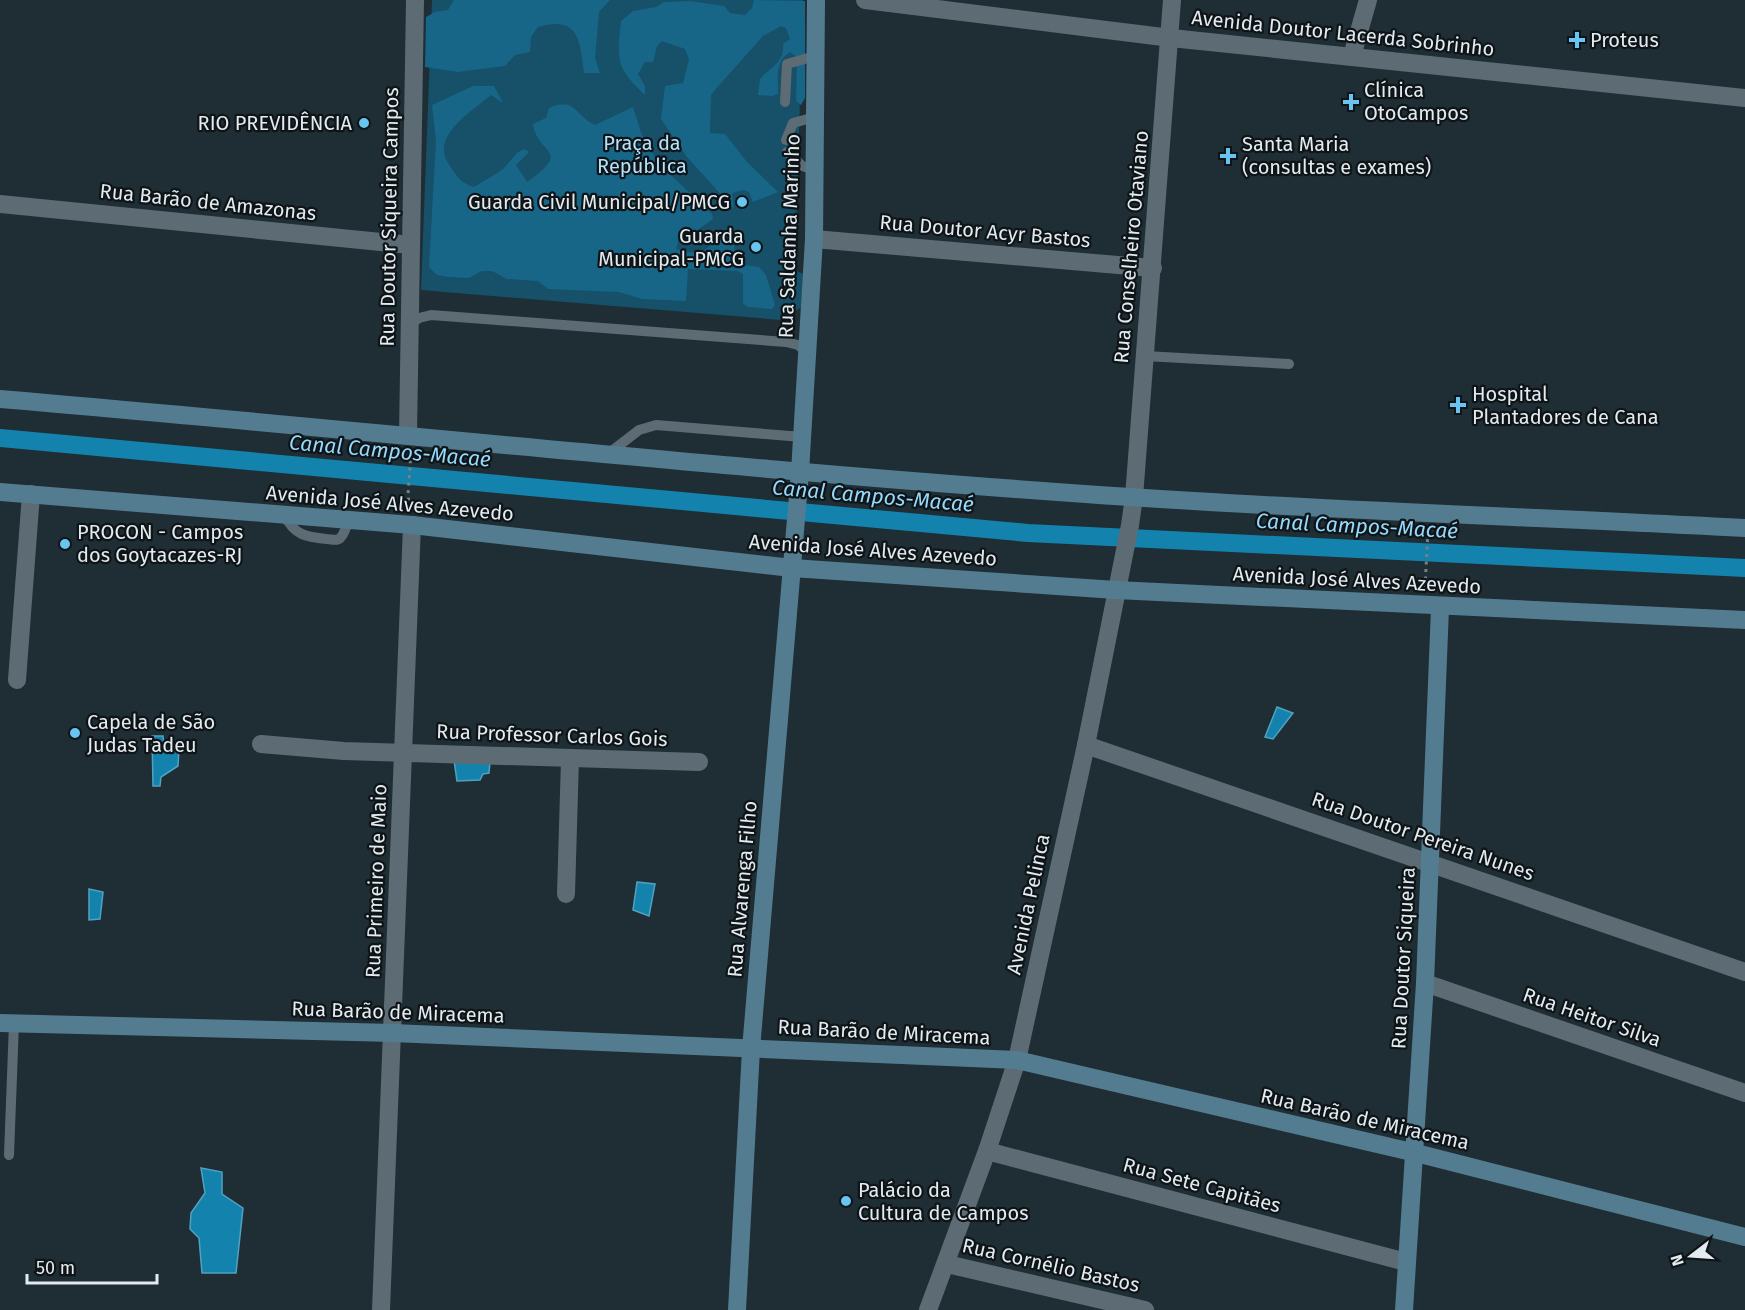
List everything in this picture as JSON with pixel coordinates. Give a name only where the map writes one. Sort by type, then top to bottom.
[{"type":"main road","name":"Rua Saldanha Marinho","points":[[800,472],[814,239],[816,0]]},
{"type":"main road","points":[[0,399],[408,434],[800,472],[1134,497],[1745,528]]},
{"type":"main road","name":"Rua Alvarenga Filho","points":[[737,1310],[751,1048],[800,472]]},
{"type":"main road","name":"Avenida José Alves Azevedo","points":[[0,492],[412,525],[792,568],[1116,590],[1440,608],[1745,620]]},
{"type":"main road","name":"Rua Doutor Siqueira","points":[[1404,1310],[1416,1153],[1425,983],[1440,608]]},
{"type":"main road","name":"Rua Barão de Miracema","points":[[7,1023],[393,1033],[1017,1060],[1416,1153],[1745,1238]]},
{"type":"street","name":"Rua Doutor Siqueira Campos","points":[[408,434],[415,0]]},
{"type":"street","name":"Avenida Doutor Lacerda Sobrinho","points":[[865,0],[918,3],[1171,38],[1745,98]]},
{"type":"street","name":"Rua Conselheiro Otaviano","points":[[1134,497],[1171,38],[1172,0]]},
{"type":"street","points":[[1352,56],[1368,0]]},
{"type":"street","name":"Rua Barão de Amazonas","points":[[0,204],[411,245]]},
{"type":"street","name":"Rua Doutor Acyr Bastos","points":[[814,239],[1153,268]]},
{"type":"street","points":[[17,680],[31,494]]},
{"type":"street","name":"Avenida Pelinca","points":[[928,1310],[947,1264],[1017,1060],[1086,745],[1134,497]]},
{"type":"street","name":"Rua Primeiro de Maio","points":[[381,1310],[412,525]]},
{"type":"street","name":"Rua Professor Carlos Gois","points":[[261,744],[316,750],[699,762]]},
{"type":"street","name":"Rua Doutor Pereira Nunes","points":[[1086,745],[1745,972]]},
{"type":"street","points":[[566,894],[570,759]]},
{"type":"street","name":"Rua Heitor Silva","points":[[1425,983],[1745,1093]]},
{"type":"street","name":"Rua Sete Capitães","points":[[987,1151],[1406,1262]]},
{"type":"street","name":"Rua Cornélio Bastos","points":[[947,1264],[1145,1310]]},
{"type":"lane","points":[[784,102],[787,64],[815,56]]},
{"type":"lane","points":[[786,140],[793,123],[815,117]]},
{"type":"lane","points":[[787,152],[802,166],[815,170]]},
{"type":"lane","points":[[410,324],[425,316],[453,317],[786,342],[798,345],[807,352]]},
{"type":"lane","points":[[1145,356],[1289,364]]},
{"type":"lane","points":[[608,454],[639,429],[656,425],[802,437]]},
{"type":"lane","points":[[7,1023],[9,1155]]},
{"type":"path","points":[[408,495],[411,457]]},
{"type":"path","points":[[1426,576],[1428,532]]},
{"type":"green space","name":"Praça da República","points":[[432,0],[803,0],[795,270],[803,274],[801,307],[793,313],[793,321],[421,290]]},
{"type":"green space","points":[[454,0],[610,0],[599,12],[595,58],[600,73],[584,73],[581,51],[575,34],[570,28],[552,24],[538,27],[531,37],[530,52],[515,55],[505,66],[458,72],[425,67],[426,17],[435,12],[448,10]]},
{"type":"green space","points":[[754,0],[805,1],[805,98],[801,105],[796,101],[797,57],[790,52],[780,65],[778,94],[758,95],[760,79],[780,60],[783,44],[790,39],[786,28],[781,26],[763,36],[711,95],[710,133],[725,134],[747,162],[778,192],[753,202],[749,192],[744,190],[732,193],[734,209],[687,157],[661,119],[665,86],[683,83],[689,59],[685,49],[662,41],[657,46],[653,62],[645,62],[638,74],[645,86],[645,95],[628,77],[620,62],[621,21],[633,11],[656,7],[664,2],[690,1],[724,6],[730,13],[745,15],[752,8]]},
{"type":"green space","points":[[473,86],[494,86],[503,103],[491,95],[463,117],[448,135],[444,145],[445,155],[450,166],[463,181],[474,187],[502,170],[518,152],[525,149],[529,152],[516,165],[527,182],[541,171],[551,157],[540,142],[533,124],[546,118],[549,108],[565,104],[595,125],[633,107],[642,135],[659,164],[712,214],[713,219],[688,237],[679,237],[676,249],[699,254],[720,239],[733,238],[737,264],[759,267],[766,275],[775,305],[772,309],[748,307],[743,304],[743,274],[737,271],[688,269],[686,301],[642,299],[619,292],[548,289],[538,281],[507,279],[492,271],[482,271],[469,278],[437,275],[429,267],[436,141],[432,105]]},
{"type":"shaded area","points":[[1277,707],[1293,713],[1273,739],[1265,737]]},
{"type":"shaded area","points":[[152,736],[163,736],[164,745],[169,749],[179,749],[178,766],[161,777],[160,786],[153,786]]},
{"type":"shaded area","points":[[454,760],[490,762],[489,773],[483,774],[480,780],[457,781]]},
{"type":"shaded area","points":[[637,882],[655,884],[649,916],[633,910]]},
{"type":"shaded area","points":[[89,889],[103,892],[100,919],[89,920]]},
{"type":"shaded area","points":[[201,1168],[222,1172],[222,1194],[243,1208],[236,1273],[202,1273],[199,1238],[190,1229],[191,1213],[205,1193]]},
{"type":"waterway","name":"Canal Campos-Macaé","points":[[0,438],[1028,533],[1745,568]]},
{"type":"place","name":"Proteus","points":[[1577,40]]},
{"type":"place","name":"Clínica OtoCampos","points":[[1351,102]]},
{"type":"place","name":"RIO PREVIDÊNCIA","points":[[364,123]]},
{"type":"place","name":"Santa Maria (consultas e exames)","points":[[1228,156]]},
{"type":"place","name":"Guarda Civil Municipal/PMCG","points":[[742,202]]},
{"type":"place","name":"Guarda Municipal-PMCG","points":[[756,247]]},
{"type":"place","name":"Hospital Plantadores de Cana","points":[[1458,405]]},
{"type":"place","name":"PROCON - Campos dos Goytacazes-RJ","points":[[65,544]]},
{"type":"place","name":"Capela de São Judas Tadeu","points":[[75,733]]},
{"type":"place","name":"Palácio da Cultura de Campos","points":[[846,1201]]}]
